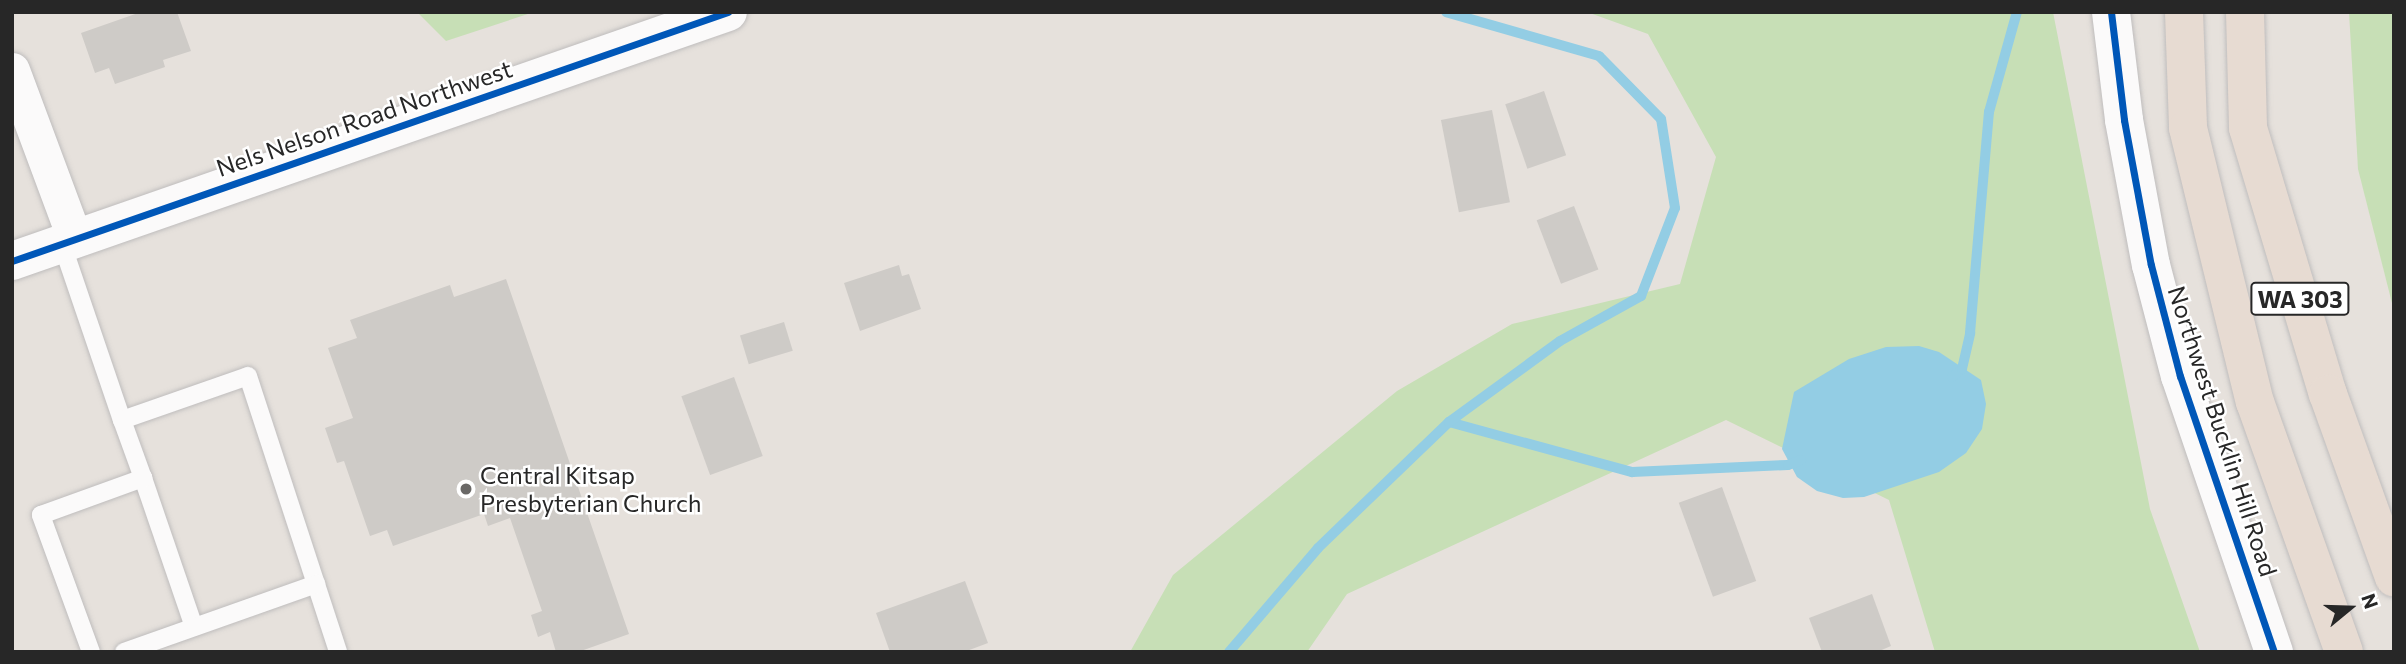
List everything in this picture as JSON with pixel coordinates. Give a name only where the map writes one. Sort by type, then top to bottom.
[{"type":"highway","name":"WA 303","points":[[2184,12],[2188,128],[2255,402],[2344,652]]},
{"type":"highway","name":"WA 303","points":[[2245,12],[2248,128],[2328,394],[2394,577]]},
{"type":"street","name":"Nels Nelson Road Northwest","points":[[12,261],[728,12]]},
{"type":"street","name":"Northwest Bucklin Hill Road","points":[[2111,12],[2124,120],[2151,265],[2180,376],[2274,652]]},
{"type":"street","points":[[12,70],[68,241]]},
{"type":"lane","points":[[68,241],[122,420],[194,627]]},
{"type":"lane","points":[[122,420],[248,376],[338,652]]},
{"type":"lane","points":[[91,652],[41,515],[143,478]]},
{"type":"lane","points":[[124,652],[316,584]]},
{"type":"green space","points":[[417,12],[534,12],[446,41]]},
{"type":"green space","points":[[1587,12],[2053,12],[2150,509],[2200,652],[1935,652],[1889,500],[1726,420],[1347,594],[1307,652],[1130,652],[1173,575],[1397,391],[1512,324],[1680,284],[1716,157],[1648,34]]},
{"type":"green space","points":[[2349,12],[2394,12],[2394,311],[2358,169]]},
{"type":"water","points":[[1919,346],[1939,352],[1981,380],[1986,404],[1982,429],[1966,453],[1939,472],[1864,497],[1843,498],[1817,491],[1797,477],[1782,449],[1794,392],[1849,359],[1886,347]]},
{"type":"building","points":[[141,12],[177,12],[191,51],[163,60],[165,67],[115,84],[109,68],[95,73],[81,33]]},
{"type":"building","points":[[1544,91],[1566,155],[1527,169],[1505,104]]},
{"type":"building","points":[[1492,110],[1510,202],[1459,212],[1441,120]]},
{"type":"building","points":[[1574,206],[1598,269],[1561,284],[1537,220]]},
{"type":"building","points":[[899,265],[902,276],[909,274],[921,309],[860,331],[844,283]]},
{"type":"building","name":"Central Kitsap Presbyterian Church","points":[[506,279],[629,634],[578,652],[556,652],[550,632],[538,637],[531,615],[542,611],[510,518],[488,526],[484,514],[393,546],[387,530],[370,536],[344,461],[337,463],[325,428],[353,418],[328,348],[357,338],[350,320],[450,285],[454,297]]},
{"type":"building","points":[[784,322],[793,351],[749,364],[740,335]]},
{"type":"building","points":[[734,377],[763,456],[710,475],[681,396]]},
{"type":"building","points":[[1722,487],[1756,581],[1713,597],[1679,503]]},
{"type":"building","points":[[965,581],[988,643],[964,652],[890,652],[876,613]]},
{"type":"building","points":[[1872,594],[1891,646],[1877,652],[1822,652],[1809,618]]},
{"type":"waterway","points":[[1229,652],[1318,548],[1449,422],[1560,341],[1641,296],[1675,208],[1661,119],[1599,56],[1446,12]]},
{"type":"waterway","points":[[1952,377],[1962,369],[1970,333],[1989,112],[2017,12]]},
{"type":"waterway","points":[[1449,422],[1632,472],[1788,465],[1801,460]]},
{"type":"cycle path","points":[[12,261],[728,12]]},
{"type":"cycle path","points":[[2111,12],[2124,120],[2151,265],[2180,376],[2274,652]]},
{"type":"place","name":"Central Kitsap Presbyterian Church","points":[[466,489]]}]
